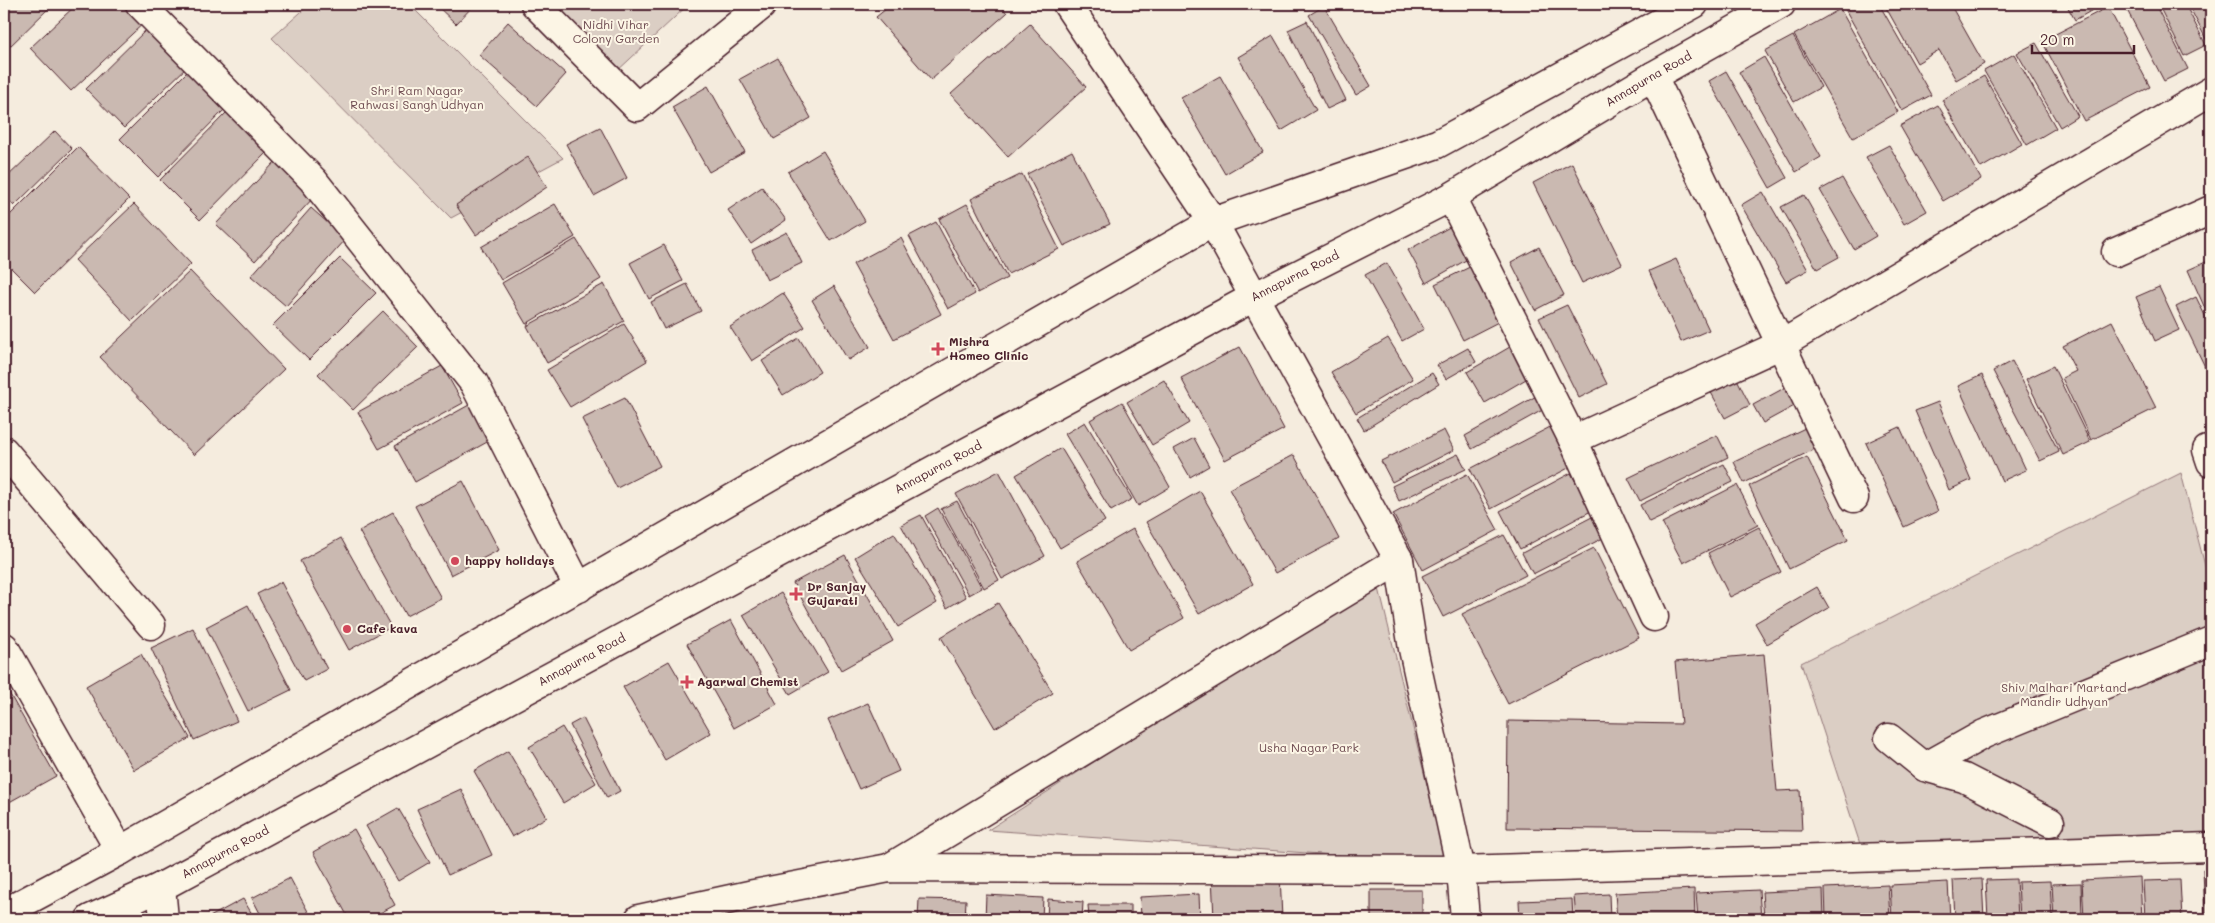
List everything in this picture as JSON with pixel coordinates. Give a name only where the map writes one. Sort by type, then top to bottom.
[{"type":"street","points":[[140,4],[313,180],[474,383],[579,588]]},
{"type":"street","points":[[535,4],[637,106],[761,6],[759,4]]},
{"type":"street","points":[[1067,4],[1213,222],[1399,560],[1413,649],[1461,870],[1465,919]]},
{"type":"street","points":[[4,913],[120,851],[1213,222],[1437,144],[1694,4]]},
{"type":"street","name":"Annapurna Road","points":[[90,919],[161,888],[1254,297],[1452,197],[1653,76],[1781,4]]},
{"type":"street","points":[[1653,76],[1854,498]]},
{"type":"street","points":[[1573,440],[1782,344],[2211,91]]},
{"type":"street","points":[[1452,197],[1573,440],[1654,617]]},
{"type":"street","points":[[2116,252],[2211,210]]},
{"type":"street","points":[[4,451],[151,625]]},
{"type":"street","points":[[889,868],[1399,560]]},
{"type":"street","points":[[1926,767],[1984,734],[2211,641]]},
{"type":"street","points":[[4,647],[120,851]]},
{"type":"street","points":[[1889,738],[1926,767],[1964,778],[2050,822]]},
{"type":"street","points":[[639,919],[754,894],[889,868],[1461,870],[2211,847]]},
{"type":"street","points":[[161,888],[164,919]]},
{"type":"green space","name":"Shri Ram Nagar Rahwasi Sangh Udhyan","points":[[310,4],[409,4],[563,158],[451,218],[272,38]]},
{"type":"green space","name":"Nidhi Vihar Colony Garden","points":[[547,4],[689,4],[615,73]]},
{"type":"green space","name":"Shiv Malhari Martand Mandir Udhyan","points":[[2181,473],[2211,589],[2211,837],[1860,844],[1801,663]]},
{"type":"green space","name":"Usha Nagar Park","points":[[1377,580],[1446,863],[988,830]]},
{"type":"building","points":[[4,4],[53,4],[4,52]]},
{"type":"building","points":[[77,4],[131,4],[147,20],[71,91],[30,48]]},
{"type":"building","points":[[435,4],[475,4],[456,24]]},
{"type":"building","points":[[892,4],[999,4],[1007,13],[931,80],[876,17]]},
{"type":"building","points":[[1855,4],[1879,4],[1931,95],[1902,111],[1845,9]]},
{"type":"building","points":[[1884,4],[1950,4],[1984,64],[1956,80],[1939,50],[1917,63]]},
{"type":"building","points":[[2066,4],[2103,4],[2075,20]]},
{"type":"building","points":[[2138,4],[2155,4],[2188,69],[2164,81],[2127,10]]},
{"type":"building","points":[[2158,4],[2185,4],[2206,45],[2184,56]]},
{"type":"building","points":[[2188,4],[2211,4],[2211,39],[2207,41]]},
{"type":"building","points":[[1324,6],[1371,86],[1356,95],[1309,15]]},
{"type":"building","points":[[2108,7],[2150,87],[2084,121],[2042,41]]},
{"type":"building","points":[[1840,9],[1898,112],[1853,138],[1794,35]]},
{"type":"building","points":[[1307,21],[1346,100],[1327,109],[1288,30]]},
{"type":"building","points":[[508,22],[566,74],[537,106],[479,55]]},
{"type":"building","points":[[153,23],[191,63],[124,128],[86,89]]},
{"type":"building","points":[[1030,24],[1086,87],[1008,157],[951,94]]},
{"type":"building","points":[[1273,36],[1316,110],[1281,131],[1238,57]]},
{"type":"building","points":[[1793,36],[1821,87],[1794,102],[1765,51]]},
{"type":"building","points":[[2036,43],[2078,116],[2060,127],[2017,53]]},
{"type":"building","points":[[2014,54],[2056,128],[2027,145],[1984,71]]},
{"type":"building","points":[[1764,57],[1821,157],[1796,172],[1739,72]]},
{"type":"building","points":[[778,58],[811,118],[774,139],[740,79]]},
{"type":"building","points":[[190,69],[228,106],[158,177],[120,139]]},
{"type":"building","points":[[1726,71],[1787,178],[1770,188],[1709,81]]},
{"type":"building","points":[[1220,76],[1263,152],[1225,174],[1181,98]]},
{"type":"building","points":[[1984,76],[2022,144],[1981,168],[1942,100]]},
{"type":"building","points":[[708,86],[745,152],[709,172],[672,107]]},
{"type":"building","points":[[1938,105],[1981,179],[1943,201],[1900,126]]},
{"type":"building","points":[[227,112],[267,152],[200,220],[160,180]]},
{"type":"building","points":[[600,127],[627,178],[594,196],[566,144]]},
{"type":"building","points":[[55,131],[72,149],[14,206],[4,195],[4,180]]},
{"type":"building","points":[[1889,145],[1927,211],[1904,224],[1866,157]]},
{"type":"building","points":[[78,147],[129,199],[35,292],[4,261],[4,221]]},
{"type":"building","points":[[823,151],[865,221],[831,241],[788,172]]},
{"type":"building","points":[[1072,151],[1110,224],[1064,246],[1027,174]]},
{"type":"building","points":[[528,157],[547,187],[476,235],[456,205]]},
{"type":"building","points":[[276,161],[314,197],[255,261],[216,224]]},
{"type":"building","points":[[1572,163],[1622,264],[1582,283],[1533,183]]},
{"type":"building","points":[[1022,174],[1059,249],[1008,274],[971,199]]},
{"type":"building","points":[[1842,178],[1876,236],[1854,249],[1820,190]]},
{"type":"building","points":[[762,187],[786,220],[751,244],[728,210]]},
{"type":"building","points":[[1763,192],[1808,270],[1786,282],[1741,205]]},
{"type":"building","points":[[1804,195],[1839,257],[1817,269],[1781,207]]},
{"type":"building","points":[[134,204],[191,264],[132,321],[75,260]]},
{"type":"building","points":[[555,204],[575,237],[501,280],[481,247]]},
{"type":"building","points":[[967,204],[1007,278],[978,293],[939,219]]},
{"type":"building","points":[[311,208],[346,239],[286,306],[251,276]]},
{"type":"building","points":[[936,222],[975,294],[948,309],[909,236]]},
{"type":"building","points":[[1455,224],[1473,256],[1426,283],[1408,250]]},
{"type":"building","points":[[787,232],[802,263],[767,280],[752,250]]},
{"type":"building","points":[[901,238],[941,314],[894,339],[853,264]]},
{"type":"building","points":[[576,239],[601,279],[526,324],[502,283]]},
{"type":"building","points":[[664,245],[683,281],[649,299],[630,263]]},
{"type":"building","points":[[1539,247],[1564,295],[1535,310],[1511,262]]},
{"type":"building","points":[[340,258],[376,293],[309,360],[273,325]]},
{"type":"building","points":[[1676,259],[1709,330],[1681,342],[1649,271]]},
{"type":"building","points":[[2208,261],[2211,269],[2211,322],[2188,270]]},
{"type":"building","points":[[1387,263],[1424,329],[1402,341],[1365,275]]},
{"type":"building","points":[[1478,263],[1506,318],[1463,340],[1435,284]]},
{"type":"building","points":[[190,271],[284,369],[194,455],[100,357]]},
{"type":"building","points":[[604,284],[624,321],[547,363],[527,326]]},
{"type":"building","points":[[687,284],[701,311],[664,329],[651,302]]},
{"type":"building","points":[[834,286],[870,347],[848,360],[812,300]]},
{"type":"building","points":[[2159,287],[2179,330],[2155,341],[2136,297]]},
{"type":"building","points":[[783,293],[805,327],[752,361],[730,327]]},
{"type":"building","points":[[2196,297],[2211,328],[2211,369],[2207,371],[2176,307]]},
{"type":"building","points":[[1567,305],[1607,384],[1579,398],[1539,318]]},
{"type":"building","points":[[383,311],[418,347],[353,410],[318,374]]},
{"type":"building","points":[[2112,321],[2156,408],[2091,440],[2062,378],[2076,371],[2063,346]]},
{"type":"building","points":[[624,324],[647,361],[570,407],[547,370]]},
{"type":"building","points":[[799,338],[820,372],[783,395],[762,361]]},
{"type":"building","points":[[1388,338],[1413,379],[1356,413],[1331,372]]},
{"type":"building","points":[[1515,344],[1533,375],[1485,403],[1467,372]]},
{"type":"building","points":[[1240,347],[1284,429],[1225,460],[1181,378]]},
{"type":"building","points":[[1468,348],[1476,362],[1446,379],[1437,365]]},
{"type":"building","points":[[2012,361],[2059,452],[2040,461],[1993,371]]},
{"type":"building","points":[[442,366],[463,403],[379,449],[358,412]]},
{"type":"building","points":[[2053,366],[2090,442],[2063,455],[2026,379]]},
{"type":"building","points":[[1432,373],[1439,384],[1364,430],[1357,418]]},
{"type":"building","points":[[1734,373],[1750,405],[1725,418],[1708,387]]},
{"type":"building","points":[[1982,375],[2026,470],[2002,481],[1958,386]]},
{"type":"building","points":[[1164,380],[1189,423],[1152,445],[1127,402]]},
{"type":"building","points":[[1788,386],[1798,404],[1763,423],[1753,405]]},
{"type":"building","points":[[1540,394],[1548,407],[1472,449],[1465,436]]},
{"type":"building","points":[[625,398],[660,466],[617,488],[582,419]]},
{"type":"building","points":[[1122,402],[1170,487],[1138,506],[1090,420]]},
{"type":"building","points":[[1938,402],[1971,480],[1949,490],[1915,411]]},
{"type":"building","points":[[469,405],[489,441],[415,482],[395,446]]},
{"type":"building","points":[[1085,422],[1132,499],[1111,511],[1065,434]]},
{"type":"building","points":[[1554,425],[1576,464],[1491,509],[1470,469]]},
{"type":"building","points":[[1900,427],[1938,511],[1904,527],[1866,443]]},
{"type":"building","points":[[1805,428],[1815,449],[1744,483],[1734,462]]},
{"type":"building","points":[[1444,430],[1454,450],[1392,482],[1381,461]]},
{"type":"building","points":[[1717,435],[1728,457],[1640,501],[1628,478]]},
{"type":"building","points":[[1194,438],[1209,466],[1190,477],[1174,449]]},
{"type":"building","points":[[1061,448],[1105,521],[1060,548],[1016,475]]},
{"type":"building","points":[[1458,454],[1466,469],[1399,501],[1392,486]]},
{"type":"building","points":[[1294,455],[1339,539],[1275,573],[1229,489]]},
{"type":"building","points":[[1807,457],[1848,540],[1789,569],[1749,486]]},
{"type":"building","points":[[1724,464],[1733,482],[1649,522],[1640,505]]},
{"type":"building","points":[[999,471],[1045,556],[1002,579],[956,494]]},
{"type":"building","points":[[1571,473],[1591,511],[1520,549],[1500,511]]},
{"type":"building","points":[[1467,474],[1498,530],[1423,570],[1393,514]]},
{"type":"building","points":[[463,481],[499,550],[451,575],[415,506]]},
{"type":"building","points":[[1737,485],[1758,525],[1683,563],[1662,523]]},
{"type":"building","points":[[1200,491],[1253,584],[1199,614],[1146,522]]},
{"type":"building","points":[[957,501],[999,580],[984,588],[941,509]]},
{"type":"building","points":[[938,508],[982,588],[969,595],[925,516]]},
{"type":"building","points":[[393,512],[441,598],[406,616],[359,531]]},
{"type":"building","points":[[921,515],[966,597],[947,608],[901,525]]},
{"type":"building","points":[[1592,517],[1603,538],[1533,574],[1522,553]]},
{"type":"building","points":[[1759,527],[1781,572],[1730,597],[1708,553]]},
{"type":"building","points":[[1133,529],[1184,618],[1129,650],[1077,561]]},
{"type":"building","points":[[894,533],[937,603],[898,627],[855,557]]},
{"type":"building","points":[[1504,535],[1526,575],[1443,617],[1422,576]]},
{"type":"building","points":[[341,538],[391,627],[349,650],[300,561]]},
{"type":"building","points":[[1594,548],[1639,638],[1508,704],[1462,614]]},
{"type":"building","points":[[845,555],[893,641],[841,670],[793,583]]},
{"type":"building","points":[[281,582],[327,669],[304,681],[257,594]]},
{"type":"building","points":[[1817,587],[1829,608],[1767,644],[1755,623]]},
{"type":"building","points":[[781,593],[828,672],[790,694],[743,615]]},
{"type":"building","points":[[998,603],[1053,693],[995,728],[941,637]]},
{"type":"building","points":[[248,605],[291,690],[248,711],[206,627]]},
{"type":"building","points":[[731,620],[777,704],[734,728],[687,644]]},
{"type":"building","points":[[193,628],[237,721],[194,740],[151,648]]},
{"type":"building","points":[[141,654],[190,738],[134,770],[86,686]]},
{"type":"building","points":[[1764,654],[1777,791],[1800,790],[1802,831],[1507,828],[1508,721],[1681,724],[1675,662]]},
{"type":"building","points":[[669,661],[711,733],[665,760],[623,687]]},
{"type":"building","points":[[4,684],[56,776],[4,805]]},
{"type":"building","points":[[868,703],[899,771],[859,789],[828,720]]},
{"type":"building","points":[[583,718],[620,791],[607,798],[570,725]]},
{"type":"building","points":[[562,727],[596,783],[563,803],[529,747]]},
{"type":"building","points":[[508,751],[547,817],[512,837],[474,771]]},
{"type":"building","points":[[461,789],[492,855],[448,875],[417,809]]},
{"type":"building","points":[[398,808],[430,862],[398,881],[366,826]]},
{"type":"building","points":[[354,829],[395,905],[369,919],[349,919],[313,852]]},
{"type":"building","points":[[2203,869],[2211,869],[2211,919],[2205,919]]},
{"type":"building","points":[[1280,874],[1282,919],[1214,919],[1212,876]]},
{"type":"building","points":[[2140,877],[2142,919],[2084,919],[2082,880]]},
{"type":"building","points":[[290,878],[312,919],[263,919],[252,898]]},
{"type":"building","points":[[1982,879],[1984,919],[1955,919],[1953,880]]},
{"type":"building","points":[[2016,879],[2018,919],[1988,919],[1986,880]]},
{"type":"building","points":[[2180,880],[2182,919],[2145,919],[2143,881]]},
{"type":"building","points":[[2050,881],[2052,919],[2020,919],[2018,882]]},
{"type":"building","points":[[1948,882],[1950,919],[1892,919],[1890,885]]},
{"type":"building","points":[[2081,883],[2082,919],[2054,919],[2052,884]]},
{"type":"building","points":[[1888,885],[1890,919],[1826,919],[1825,888]]},
{"type":"building","points":[[1694,889],[1695,919],[1617,919],[1615,893]]},
{"type":"building","points":[[1823,889],[1824,919],[1764,919],[1762,892]]},
{"type":"building","points":[[1371,890],[1422,890],[1422,919],[1371,919]]},
{"type":"building","points":[[1759,890],[1761,919],[1698,919],[1696,893]]},
{"type":"building","points":[[1199,894],[1200,919],[1141,919],[1140,897]]},
{"type":"building","points":[[1609,894],[1610,919],[1576,919],[1574,896]]},
{"type":"building","points":[[986,895],[1043,898],[1042,919],[985,919]]},
{"type":"building","points":[[243,899],[255,919],[206,919]]},
{"type":"building","points":[[919,899],[966,900],[965,919],[918,919]]},
{"type":"building","points":[[1048,899],[1083,902],[1082,919],[1047,919]]},
{"type":"building","points":[[1572,899],[1573,919],[1520,919],[1519,901]]},
{"type":"building","points":[[1088,905],[1131,905],[1131,919],[1089,919]]},
{"type":"place","name":"Mishra Homeo Clinic","points":[[938,349]]},
{"type":"place","name":"happy holidays","points":[[455,561]]},
{"type":"place","name":"Dr Sanjay Gujarati","points":[[796,594]]},
{"type":"place","name":"Cafe kava","points":[[347,629]]},
{"type":"place","name":"Agarwal Chemist","points":[[687,682]]}]
